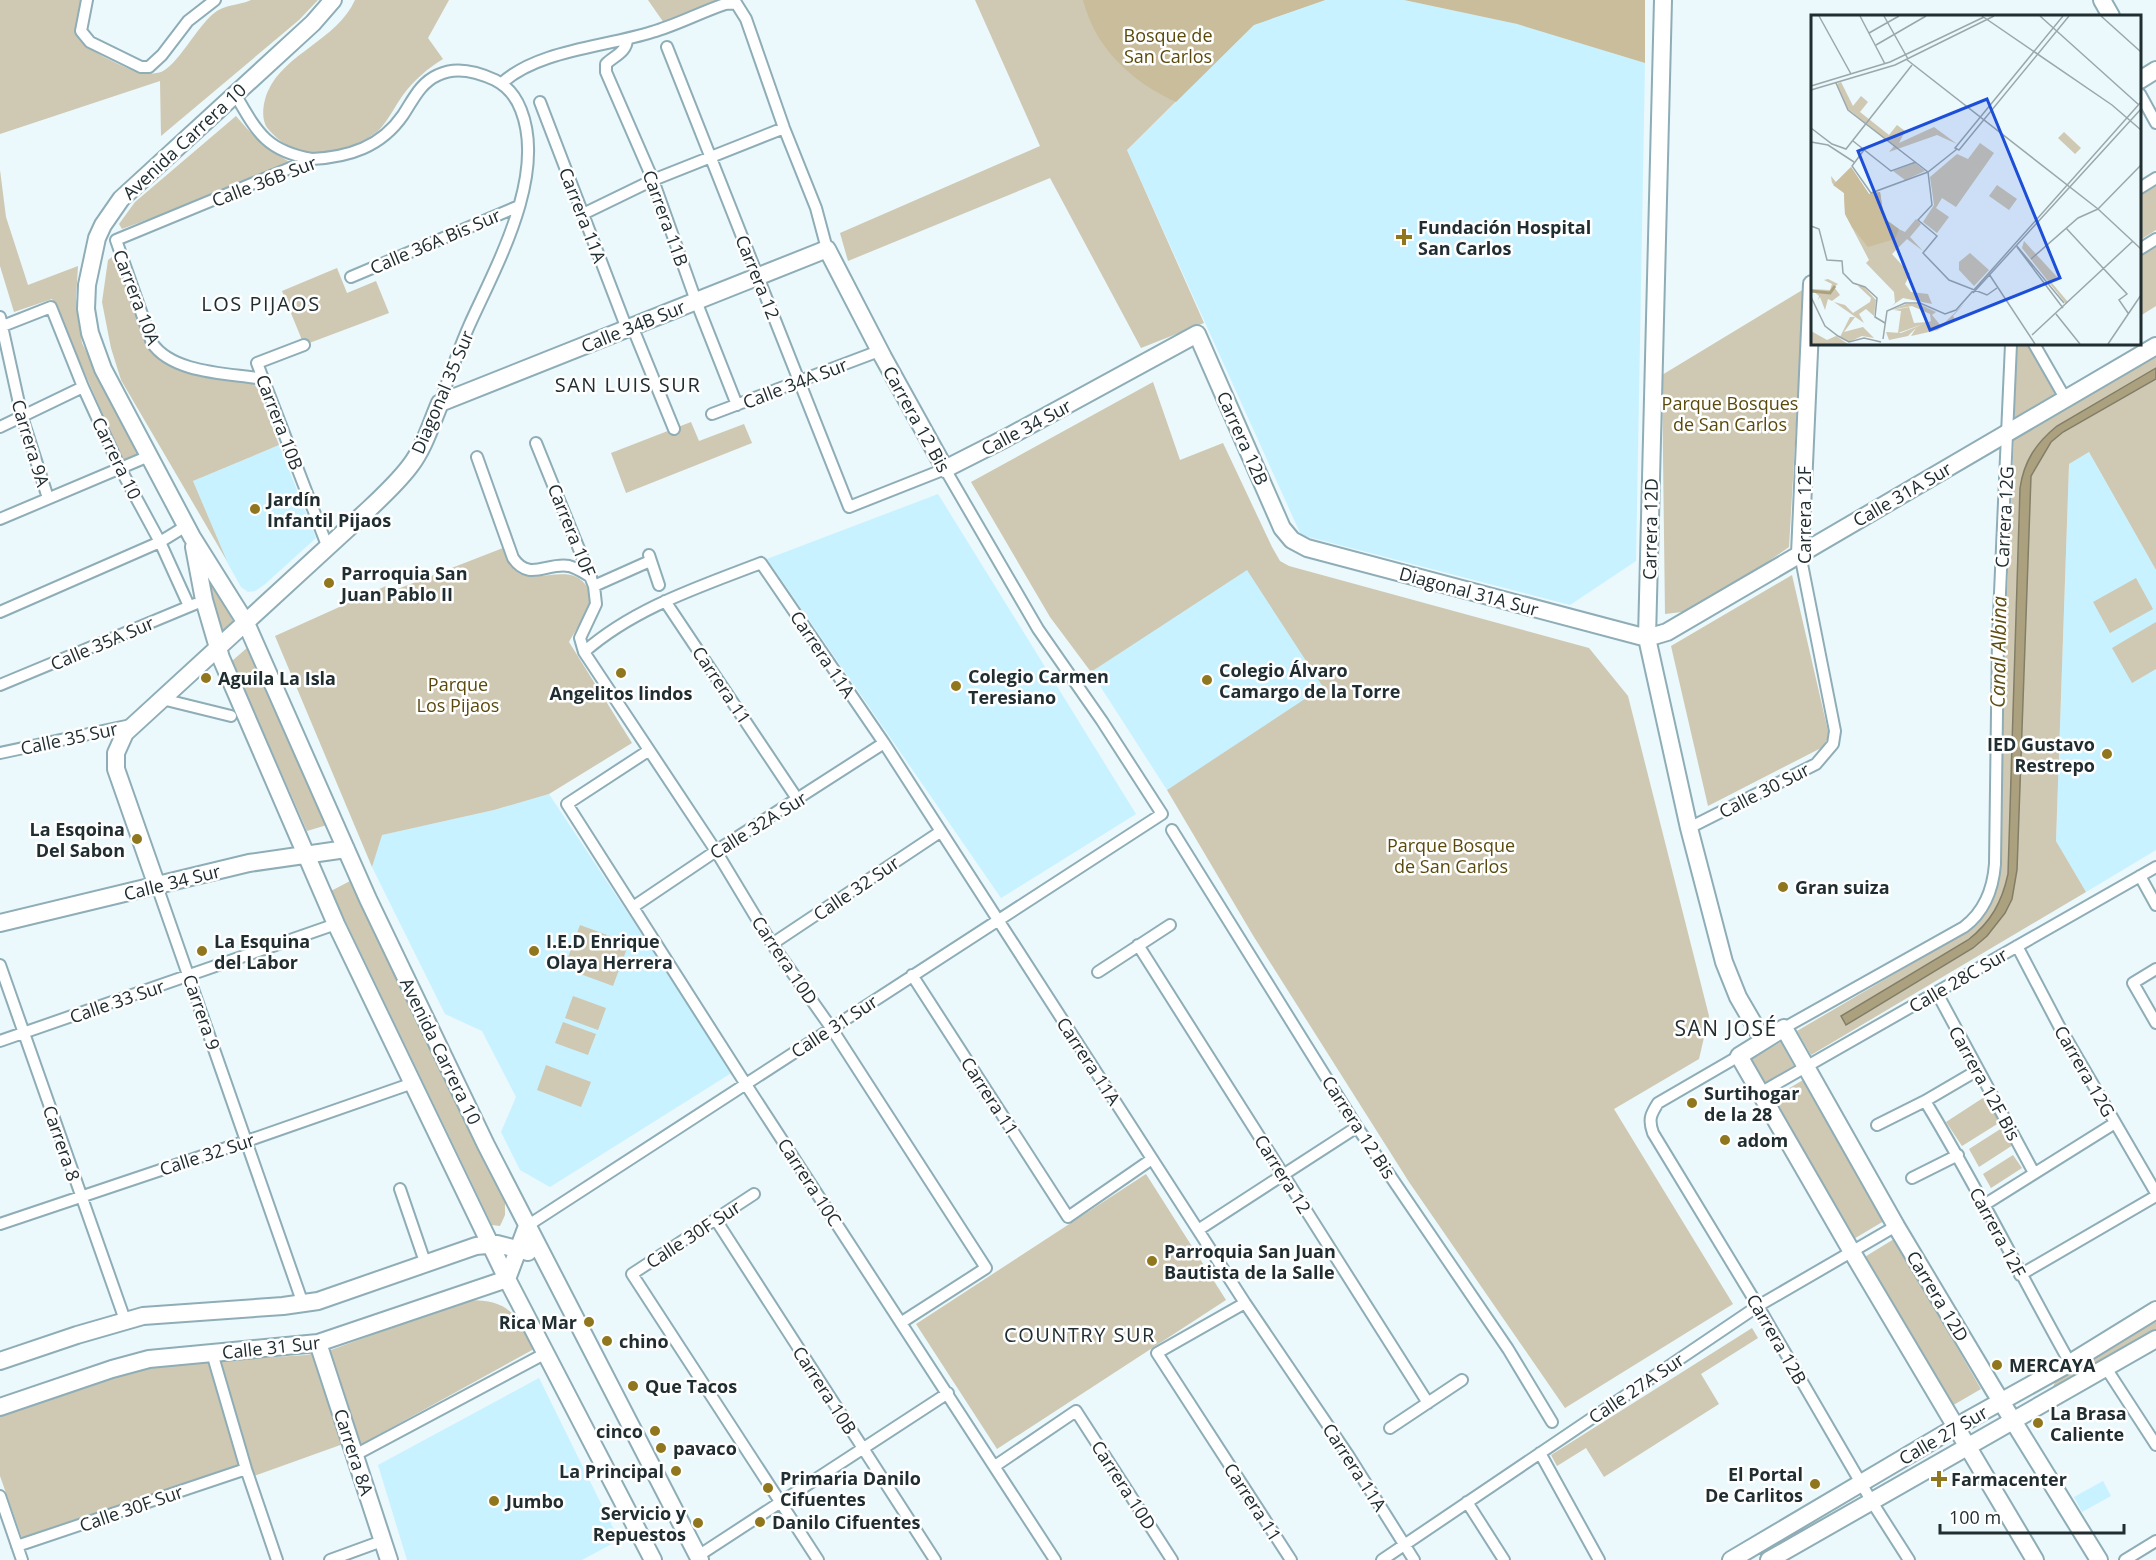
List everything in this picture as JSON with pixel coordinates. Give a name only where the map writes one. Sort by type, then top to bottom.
[{"type":"street","points":[[87,0],[81,31],[90,42],[141,67],[149,67],[162,55],[188,21],[215,0]]},
{"type":"street","name":"Avenida Carrera 10","points":[[333,0],[313,23],[121,199],[103,225],[90,264],[86,309],[90,333],[96,352],[148,456],[189,532],[246,623],[346,849],[481,1134],[699,1558]]},
{"type":"street","name":"Carrera 12D","points":[[1664,0],[1647,638],[1689,828],[1724,962],[1738,997],[1763,1040]]},
{"type":"street","points":[[2102,0],[2110,15]]},
{"type":"street","name":"Carrera 12 Bis","points":[[627,39],[661,30],[725,4],[736,3],[746,19],[784,128],[816,208],[827,249],[879,351],[1038,629],[1162,814]]},
{"type":"street","points":[[502,83],[511,74],[538,60],[627,39]]},
{"type":"street","name":"Carrera 11B","points":[[627,39],[624,50],[610,60],[605,68],[653,180],[696,301],[737,405]]},
{"type":"street","name":"Carrera 12","points":[[668,47],[849,507]]},
{"type":"street","name":"Calle 36B Sur","points":[[116,240],[312,159],[337,158],[370,146],[381,139],[402,116],[417,92],[436,75],[446,71],[465,71],[502,83]]},
{"type":"street","name":"Diagonal 35 Sur","points":[[217,649],[384,494],[411,465],[421,447],[519,206],[527,172],[529,150],[527,133],[519,104],[502,83]]},
{"type":"street","points":[[234,94],[251,122],[272,146],[297,157],[312,159]]},
{"type":"street","points":[[2141,97],[2156,123]]},
{"type":"street","name":"Carrera 11A","points":[[540,102],[629,328],[674,429]]},
{"type":"street","points":[[583,214],[653,180],[784,128]]},
{"type":"street","points":[[2141,187],[2156,178]]},
{"type":"street","name":"Calle 36A Bis Sur","points":[[351,277],[519,206]]},
{"type":"street","points":[[2141,248],[2156,239]]},
{"type":"street","name":"Carrera 10A","points":[[116,240],[152,343],[158,352],[169,360],[192,368],[263,379]]},
{"type":"street","name":"Calle 34B Sur","points":[[440,403],[827,249]]},
{"type":"street","name":"Carrera 10","points":[[1,324],[51,306],[83,387],[120,468],[196,603]]},
{"type":"street","name":"Carrera 12F","points":[[1811,306],[1800,554],[1835,731],[1833,744]]},
{"type":"street","name":"Carrera 9A","points":[[1,324],[22,417],[48,498]]},
{"type":"street","name":"Calle 34 Sur","points":[[849,507],[945,469],[1197,334]]},
{"type":"street","name":"Carrera 12B","points":[[1197,334],[1282,528],[1292,540]]},
{"type":"street","name":"Carrera 10B","points":[[304,345],[257,363],[327,548]]},
{"type":"street","name":"Carrera 12G","points":[[1784,1028],[1964,927],[1973,920],[1985,904],[1995,864],[1998,638],[2011,345]]},
{"type":"street","points":[[2035,345],[2065,398]]},
{"type":"street","name":"Calle 31A Sur","points":[[1647,638],[1667,632],[2156,346]]},
{"type":"street","name":"Calle 34A Sur","points":[[712,414],[879,351]]},
{"type":"street","points":[[0,427],[83,387]]},
{"type":"street","name":"Carrera 10F","points":[[536,443],[592,581],[596,604],[580,638],[584,652]]},
{"type":"street","points":[[0,519],[148,456]]},
{"type":"street","points":[[477,457],[513,558],[522,568],[529,570],[556,566],[569,567],[592,581],[649,558],[660,585]]},
{"type":"street","points":[[0,612],[160,542],[189,532]]},
{"type":"street","name":"Avenida Carrera 10","points":[[189,532],[196,603],[336,924],[507,1279],[654,1560]]},
{"type":"street","name":"Diagonal 31A Sur","points":[[1292,540],[1307,548],[1647,638]]},
{"type":"street","name":"Carrera 11A","points":[[665,601],[761,563],[884,743],[1245,1303],[1348,1455],[1414,1560]]},
{"type":"street","points":[[584,652],[610,630],[665,601]]},
{"type":"street","name":"Carrera 11","points":[[665,601],[798,800]]},
{"type":"street","name":"Calle 35A Sur","points":[[0,685],[196,603]]},
{"type":"street","name":"Calle 35 Sur","points":[[0,753],[134,725],[217,649]]},
{"type":"street","name":"Carrera 10D","points":[[584,652],[716,851],[772,944],[832,1029],[986,1268],[902,1322]]},
{"type":"street","points":[[162,699],[231,716]]},
{"type":"street","name":"Carrera 9","points":[[134,725],[125,733],[115,761],[303,1304]]},
{"type":"street","name":"Calle 32A Sur","points":[[633,908],[716,851],[884,743]]},
{"type":"street","name":"Calle 30 Sur","points":[[1689,828],[1816,764],[1833,744]]},
{"type":"street","name":"Carrera 10C","points":[[648,751],[567,804],[1055,1560]]},
{"type":"street","name":"Calle 31 Sur","points":[[528,1226],[1162,814]]},
{"type":"street","name":"Carrera 12 Bis","points":[[1172,830],[1357,1126],[1508,1349],[1552,1422]]},
{"type":"street","name":"Calle 32 Sur","points":[[772,944],[940,832]]},
{"type":"street","name":"Calle 34 Sur","points":[[0,923],[249,864],[346,849]]},
{"type":"street","name":"Calle 28C Sur","points":[[1760,1093],[2156,867]]},
{"type":"street","points":[[2140,876],[2156,905]]},
{"type":"street","name":"Calle 33 Sur","points":[[0,1041],[336,924]]},
{"type":"street","points":[[1098,972],[1170,925]]},
{"type":"street","name":"Carrera 12","points":[[1138,945],[1428,1403]]},
{"type":"street","name":"Carrera 12G","points":[[2017,946],[2059,1026],[2156,1195]]},
{"type":"street","name":"Carrera 8","points":[[0,965],[125,1320]]},
{"type":"street","points":[[2156,969],[2133,983],[2156,1023]]},
{"type":"street","name":"Carrera 11","points":[[912,975],[1068,1217],[1152,1159]]},
{"type":"street","name":"Carrera 12F Bis","points":[[1937,993],[2034,1173]]},
{"type":"street","points":[[1784,1028],[1739,1056],[1852,1252],[2035,1560]]},
{"type":"street","name":"Carrera 12D","points":[[1784,1028],[1805,1068],[1880,1194],[1896,1226],[2099,1560]]},
{"type":"street","name":"Carrera 12B","points":[[1739,1056],[1658,1103],[1649,1116],[1653,1133],[1758,1306],[1861,1484],[1909,1560]]},
{"type":"street","points":[[1877,1125],[1925,1101],[1978,1070]]},
{"type":"street","name":"Calle 32 Sur","points":[[0,1224],[413,1083]]},
{"type":"street","name":"Carrera 12F","points":[[1925,1101],[1958,1155],[2020,1275],[2070,1363]]},
{"type":"street","points":[[1984,1205],[2115,1123]]},
{"type":"street","points":[[1198,1230],[1357,1126]]},
{"type":"street","points":[[1912,1178],[1958,1155]]},
{"type":"street","points":[[400,1189],[425,1262]]},
{"type":"street","name":"Calle 30F Sur","points":[[754,1194],[632,1274],[780,1502]]},
{"type":"street","points":[[2020,1275],[2156,1195]]},
{"type":"street","name":"Carrera 10B","points":[[716,1220],[935,1560]]},
{"type":"street","points":[[507,1279],[528,1226]]},
{"type":"street","name":"Calle 27A Sur","points":[[1382,1560],[1758,1306],[1896,1226]]},
{"type":"street","points":[[0,1361],[125,1320],[159,1314],[303,1304],[334,1296],[459,1250],[491,1244],[519,1248],[549,1267]]},
{"type":"street","name":"Calle 31 Sur","points":[[0,1407],[130,1363],[174,1356],[318,1343],[507,1279]]},
{"type":"street","name":"Carrera 11","points":[[1245,1303],[1156,1353],[1291,1560]]},
{"type":"street","name":"Calle 27 Sur","points":[[1731,1560],[1956,1427],[2070,1363],[2156,1310]]},
{"type":"street","name":"Calle 27 Sur","points":[[1769,1560],[2156,1339]]},
{"type":"street","name":"Carrera 8A","points":[[318,1343],[389,1560]]},
{"type":"street","points":[[212,1353],[246,1469],[277,1560]]},
{"type":"street","points":[[355,1455],[546,1353]]},
{"type":"street","points":[[2106,1368],[2156,1443]]},
{"type":"street","points":[[1390,1428],[1462,1380]]},
{"type":"street","points":[[699,1558],[780,1502],[948,1393]]},
{"type":"street","name":"Carrera 10D","points":[[995,1466],[1076,1411],[1172,1560]]},
{"type":"street","points":[[1540,1453],[1599,1560]]},
{"type":"street","name":"Calle 30F Sur","points":[[17,1546],[246,1469]]},
{"type":"street","points":[[0,1496],[22,1560]]},
{"type":"street","points":[[780,1502],[818,1560]]},
{"type":"street","points":[[1467,1502],[1504,1560]]},
{"type":"street","points":[[330,1560],[382,1541]]},
{"type":"street","points":[[2125,1560],[2156,1541]]},
{"type":"shaded area","name":"Fundación Hospital San Carlos","points":[[1325,0],[1404,0],[1517,24],[1645,63],[1636,561],[1570,605],[1301,535],[1127,150],[1254,25]]},
{"type":"shaded area","points":[[2156,368],[2156,379],[2063,432],[2051,442],[2031,476],[2017,870],[2012,899],[2005,913],[1987,936],[1973,948],[1846,1025],[1841,1016],[1968,940],[1989,919],[1999,902],[2008,874],[2022,478],[2032,453],[2057,426]]},
{"type":"shaded area","name":"Jardín Infantil Pijaos","points":[[279,445],[316,538],[264,585],[255,591],[248,592],[241,587],[227,562],[193,481]]},
{"type":"shaded area","name":"IED Gustavo Restrepo","points":[[2089,452],[2156,570],[2156,850],[2086,892],[2056,841],[2069,464]]},
{"type":"shaded area","name":"Colegio Carmen Teresiano","points":[[938,494],[1136,814],[1001,898],[767,559]]},
{"type":"shaded area","name":"Colegio Álvaro Camargo de la Torre","points":[[1247,569],[1324,688],[1167,790],[1091,672]]},
{"type":"shaded area","name":"I.E.D Enrique Olaya Herrera","points":[[549,794],[733,1072],[550,1187],[520,1170],[501,1132],[516,1097],[482,1031],[445,1014],[372,867],[381,835],[494,810]]},
{"type":"shaded area","name":"Jumbo","points":[[539,1378],[619,1540],[582,1560],[407,1560],[378,1465]]},
{"type":"shaded area","points":[[2103,1481],[2111,1496],[2082,1512],[2074,1497]]},
{"type":"green space","points":[[0,0],[81,0],[78,26],[85,45],[125,67],[150,74],[161,72],[174,62],[207,20],[222,8],[251,0],[318,0],[299,20],[161,136],[160,81],[0,134]]},
{"type":"green space","points":[[355,0],[449,0],[428,38],[443,59],[416,80],[380,129],[363,141],[342,149],[320,152],[309,152],[290,147],[275,136],[264,122],[264,106],[268,91],[286,66],[336,26],[347,14]]},
{"type":"green space","points":[[648,0],[729,0],[664,23]]},
{"type":"green space","points":[[975,0],[1325,0],[1253,25],[1127,150],[1204,323],[1141,348],[1050,178],[848,261],[840,233],[1040,146]]},
{"type":"green space","name":"Bosque de San Carlos","points":[[1083,0],[1325,0],[1254,25],[1176,102],[1130,74],[1118,62],[1096,33]]},
{"type":"green space","points":[[1404,0],[1645,0],[1645,63],[1517,24]]},
{"type":"green space","points":[[236,116],[263,144],[295,165],[122,229],[119,224],[135,202]]},
{"type":"green space","points":[[0,170],[6,217],[28,285],[78,266],[76,298],[82,343],[138,456],[125,464],[52,299],[14,312],[0,266]]},
{"type":"green space","points":[[2156,185],[2156,230],[2141,239],[2141,193]]},
{"type":"green space","points":[[2156,246],[2156,306],[2141,315],[2141,254]]},
{"type":"green space","points":[[112,257],[156,356],[173,368],[243,381],[254,384],[258,389],[279,445],[193,481],[227,561],[121,380],[111,348],[102,302],[108,260]]},
{"type":"green space","points":[[337,268],[347,293],[376,281],[389,313],[304,345],[282,291]]},
{"type":"green space","name":"Parque Bosques de San Carlos","points":[[1804,289],[1789,547],[1699,610],[1665,614],[1662,375]]},
{"type":"green space","points":[[2016,345],[2029,345],[2063,404],[2156,352],[2156,570],[2089,452],[2069,464],[2056,841],[2086,892],[1811,1055],[1797,1031],[1971,929],[1993,898],[2000,875],[2002,703]]},
{"type":"green space","name":"Parque Bosque de San Carlos","points":[[1153,382],[1180,460],[1223,443],[1280,561],[1289,566],[1589,648],[1628,696],[1709,1016],[1699,1059],[1614,1109],[1733,1304],[1565,1408],[1409,1182],[1254,937],[1167,790],[1323,687],[1247,570],[1091,672],[1050,617],[971,482]]},
{"type":"green space","points":[[691,422],[699,441],[744,424],[752,443],[626,493],[611,453]]},
{"type":"green space","name":"Parque Los Pijaos","points":[[503,548],[510,564],[517,572],[535,576],[564,574],[581,579],[587,587],[590,597],[589,605],[569,642],[632,743],[549,794],[494,810],[382,835],[372,867],[275,636],[386,586],[390,592]]},
{"type":"green space","points":[[206,573],[234,623],[222,633]]},
{"type":"green space","points":[[1792,575],[1828,738],[1823,747],[1708,806],[1671,646]]},
{"type":"green space","points":[[2136,578],[2153,609],[2110,633],[2093,602]]},
{"type":"green space","points":[[2156,622],[2156,669],[2132,683],[2112,648]]},
{"type":"green space","points":[[248,647],[327,825],[307,831],[232,661]]},
{"type":"green space","points":[[350,881],[505,1202],[505,1215],[500,1226],[492,1225],[331,891]]},
{"type":"green space","points":[[580,925],[629,943],[613,986],[564,968]]},
{"type":"green space","points":[[573,996],[606,1008],[598,1030],[565,1018]]},
{"type":"green space","points":[[563,1022],[596,1034],[588,1055],[555,1043]]},
{"type":"green space","points":[[1781,1042],[1794,1066],[1763,1084],[1749,1060]]},
{"type":"green space","points":[[546,1065],[591,1082],[581,1107],[537,1090]]},
{"type":"green space","points":[[1803,1080],[1884,1221],[1852,1240],[1771,1099]]},
{"type":"green space","points":[[1986,1096],[2002,1121],[1962,1146],[1946,1122]]},
{"type":"green space","points":[[2002,1128],[2013,1145],[1979,1167],[1969,1149]]},
{"type":"green space","points":[[2013,1155],[2022,1168],[1991,1188],[1983,1174]]},
{"type":"green space","points":[[1146,1174],[1226,1300],[997,1449],[916,1324]]},
{"type":"green space","points":[[1894,1239],[1981,1389],[1950,1407],[1863,1258]]},
{"type":"green space","points":[[468,1300],[494,1303],[510,1312],[517,1319],[534,1349],[360,1445],[357,1439],[254,1476],[250,1464],[23,1541],[0,1476],[0,1417],[156,1365],[306,1355],[328,1351]]},
{"type":"green space","points":[[2156,1318],[2156,1332],[2050,1393],[2059,1374]]},
{"type":"green space","points":[[1752,1328],[1758,1338],[1701,1374],[1719,1404],[1604,1477],[1586,1448],[1557,1466],[1551,1455]]},
{"type":"place","name":"Fundación Hospital San Carlos","points":[[1404,237]]},
{"type":"place","name":"Jardín Infantil Pijaos","points":[[255,509]]},
{"type":"place","name":"Parroquia San Juan Pablo II","points":[[329,583]]},
{"type":"place","name":"Angelitos lindos","points":[[621,673]]},
{"type":"place","name":"Aguila La Isla","points":[[206,678]]},
{"type":"place","name":"Colegio Álvaro Camargo de la Torre","points":[[1207,680]]},
{"type":"place","name":"Colegio Carmen Teresiano","points":[[956,686]]},
{"type":"place","name":"IED Gustavo Restrepo","points":[[2107,754]]},
{"type":"place","name":"La Esqoina Del Sabon","points":[[137,839]]},
{"type":"place","name":"Gran suiza","points":[[1783,887]]},
{"type":"place","name":"La Esquina del Labor","points":[[202,951]]},
{"type":"place","name":"I.E.D Enrique Olaya Herrera","points":[[534,951]]},
{"type":"place","name":"Surtihogar de la 28","points":[[1692,1103]]},
{"type":"place","name":"adom","points":[[1725,1140]]},
{"type":"place","name":"Parroquia San Juan Bautista de la Salle","points":[[1152,1261]]},
{"type":"place","name":"Rica Mar","points":[[589,1322]]},
{"type":"place","name":"chino","points":[[607,1341]]},
{"type":"place","name":"MERCAYA","points":[[1997,1365]]},
{"type":"place","name":"Que Tacos","points":[[633,1386]]},
{"type":"place","name":"La Brasa Caliente","points":[[2038,1423]]},
{"type":"place","name":"cinco","points":[[655,1431]]},
{"type":"place","name":"pavaco","points":[[661,1448]]},
{"type":"place","name":"La Principal","points":[[676,1471]]},
{"type":"place","name":"Farmacenter","points":[[1939,1479]]},
{"type":"place","name":"El Portal De Carlitos","points":[[1815,1484]]},
{"type":"place","name":"Primaria Danilo Cifuentes","points":[[768,1488]]},
{"type":"place","name":"Jumbo","points":[[494,1501]]},
{"type":"place","name":"Danilo Cifuentes","points":[[760,1522]]},
{"type":"place","name":"Servicio y Repuestos","points":[[698,1523]]},
{"type":"district","name":"LOS PIJAOS","points":[[261,303]]},
{"type":"district","name":"SAN LUIS SUR","points":[[628,384]]},
{"type":"district","name":"SAN JOSÉ","points":[[1726,1028]]},
{"type":"district","name":"COUNTRY SUR","points":[[1080,1334]]},
{"type":"water label","name":"Canal Albina","points":[[1998,652]]}]
